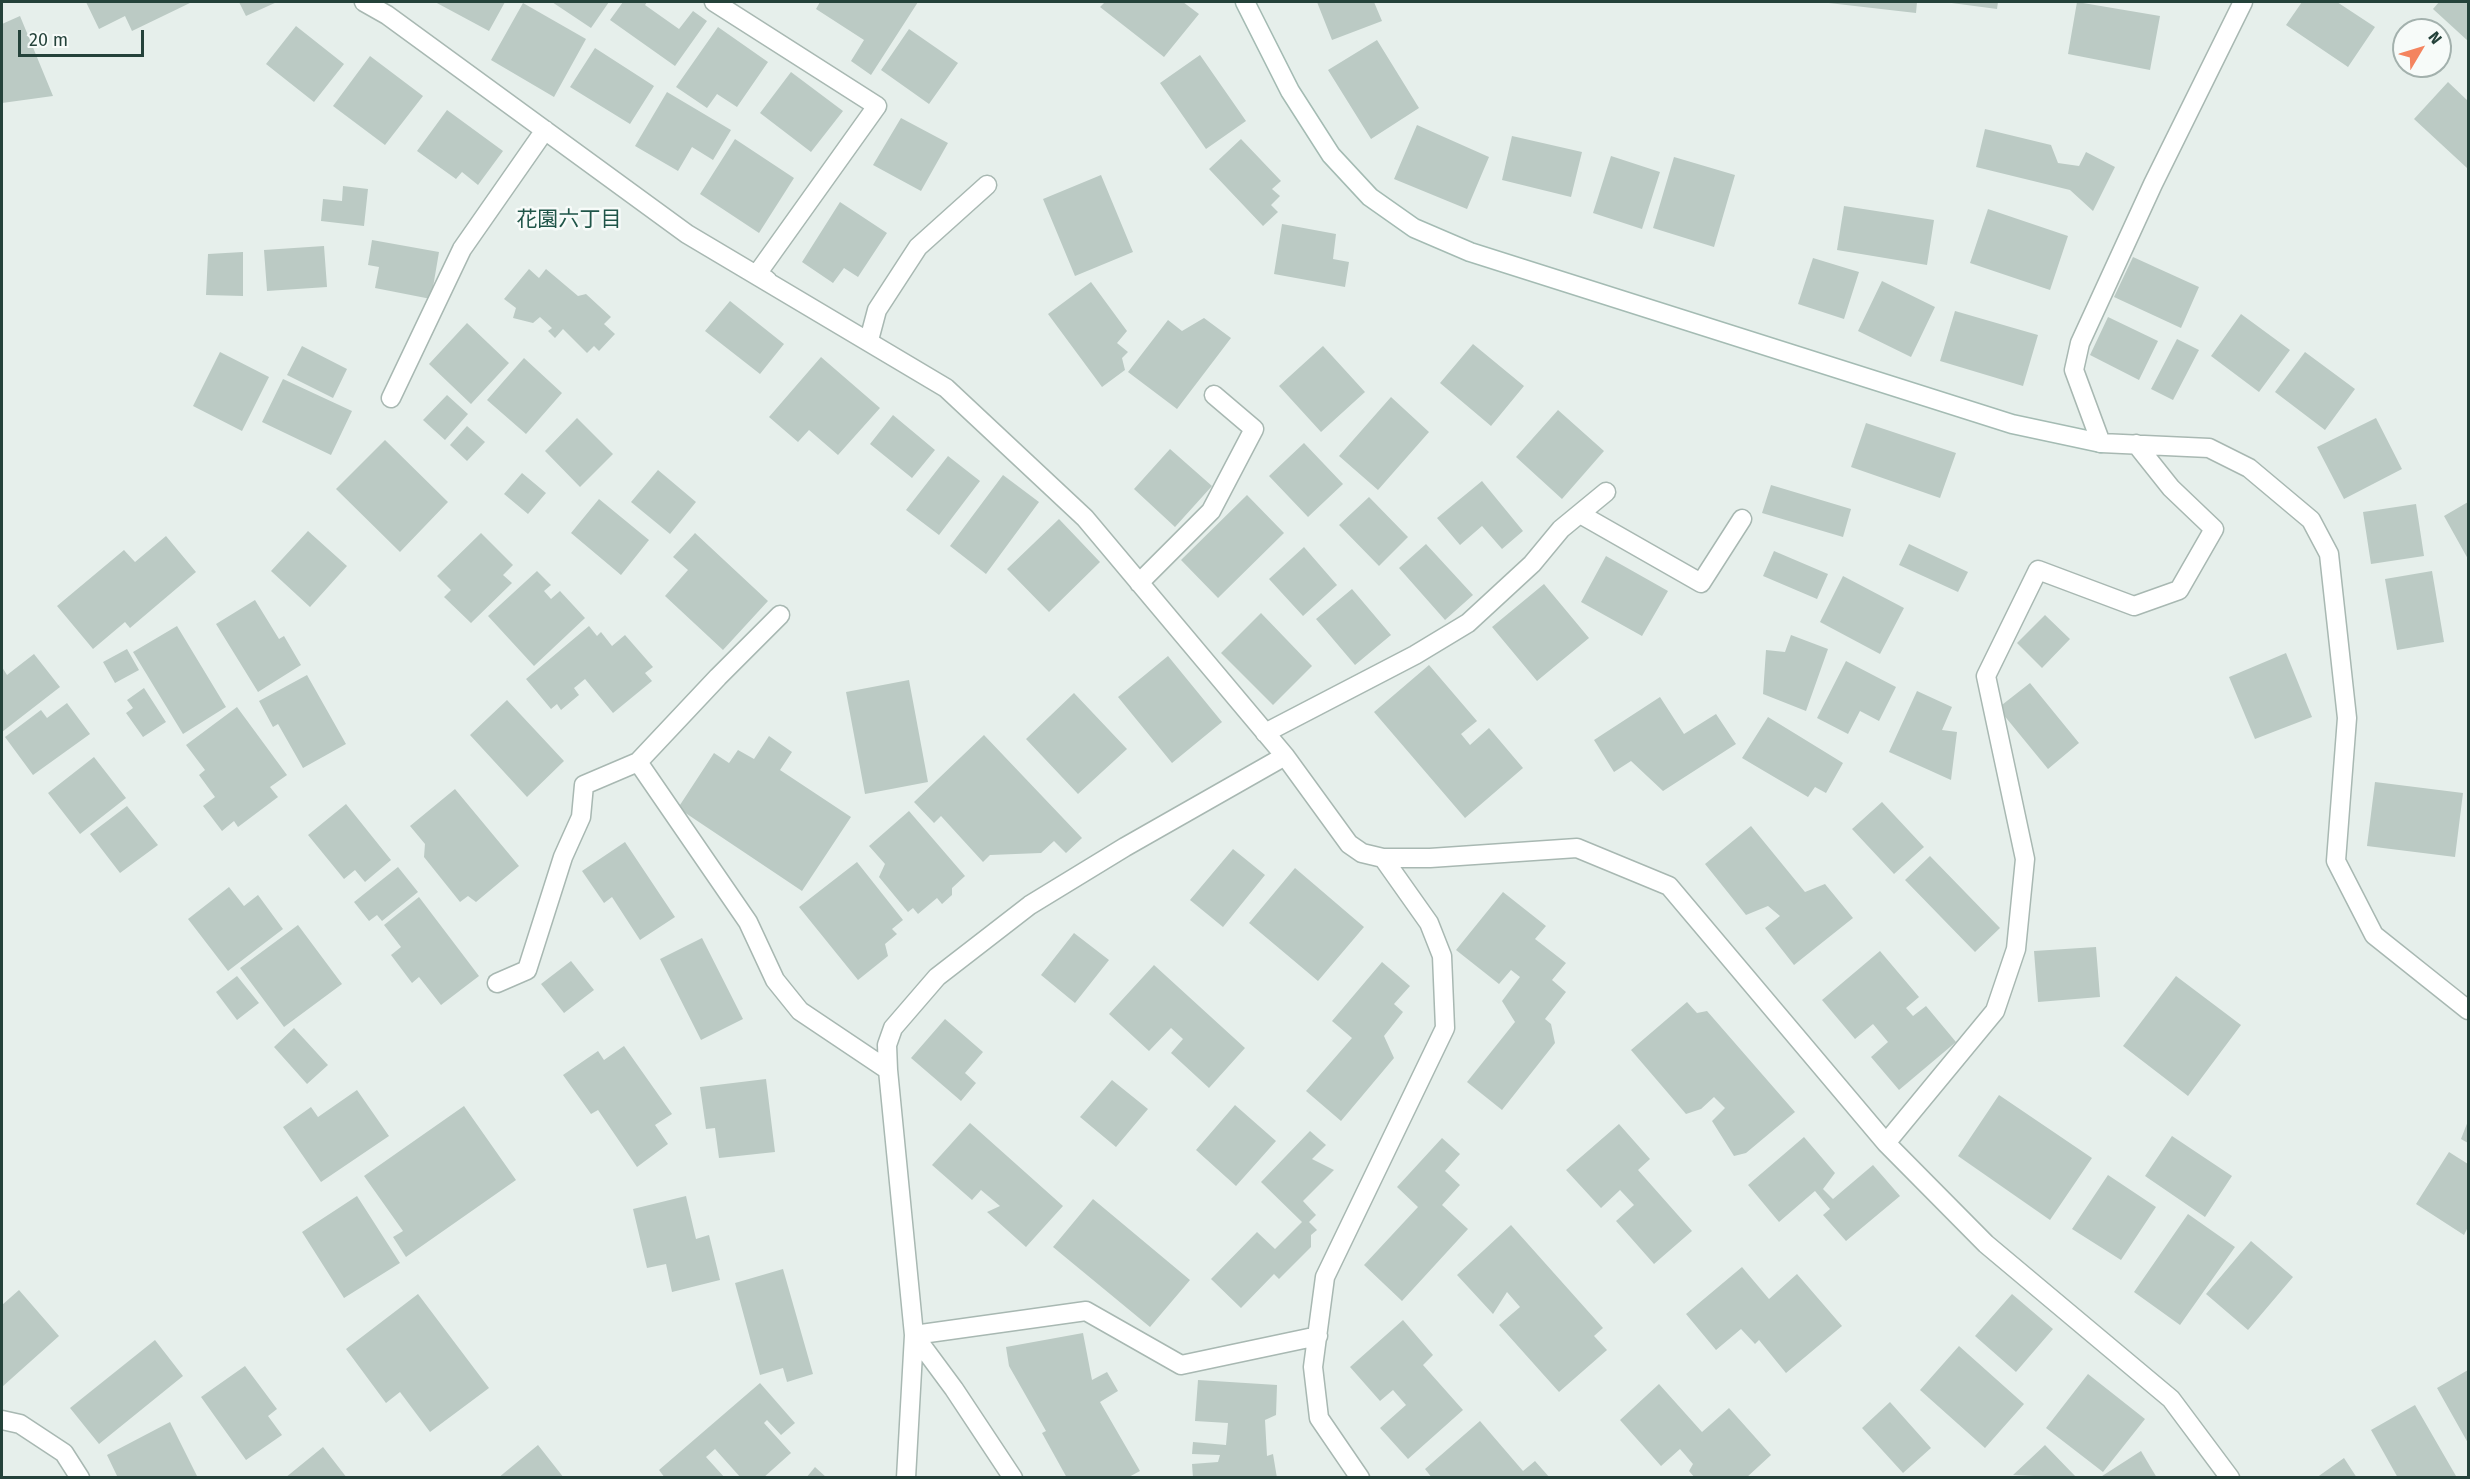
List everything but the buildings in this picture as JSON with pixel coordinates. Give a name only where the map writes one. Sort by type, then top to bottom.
[{"type":"street","points":[[364,2],[387,15],[687,234],[869,340],[946,388],[1085,518],[1285,756],[1349,844],[1362,853],[1383,858],[1430,858],[1577,848],[1669,886],[1886,1143],[1986,1244],[2171,1399],[2230,1478]]},
{"type":"street","points":[[714,2],[877,106],[757,274]]},
{"type":"street","points":[[1245,2],[1290,91],[1331,155],[1370,197],[1414,228],[1470,252],[2012,424],[2102,443],[2209,448],[2249,468],[2311,520],[2329,554],[2347,718],[2336,861],[2374,935],[2469,1010]]},
{"type":"street","points":[[2102,443],[2074,370],[2079,343],[2153,184],[2243,2]]},
{"type":"street","points":[[391,398],[462,249],[545,130]]},
{"type":"street","points":[[869,340],[877,310],[918,247],[987,185]]},
{"type":"street","points":[[1139,584],[1211,511],[1254,429],[1214,396]]},
{"type":"street","points":[[1886,1143],[1995,1011],[2016,949],[2025,859],[1986,676],[2038,570],[2134,606],[2179,590],[2214,529],[2170,488],[2136,444]]},
{"type":"street","points":[[1265,733],[1415,655],[1468,623],[1580,514],[1606,492]]},
{"type":"street","points":[[1580,514],[1701,583],[1742,519]]},
{"type":"street","points":[[497,983],[527,970],[563,857],[581,818],[584,785],[638,762],[780,615]]},
{"type":"street","points":[[906,1478],[914,1335],[888,1070],[887,1045],[893,1028],[937,977],[1030,905],[1125,847],[1285,756]]},
{"type":"street","points":[[638,762],[748,922],[776,980],[800,1011],[888,1070]]},
{"type":"street","points":[[1360,1478],[1319,1418],[1313,1367],[1325,1277],[1445,1028],[1442,956],[1429,923],[1383,858]]},
{"type":"street","points":[[914,1335],[1086,1311],[1181,1365],[1318,1336]]},
{"type":"street","points":[[914,1335],[954,1389],[1013,1478]]},
{"type":"street","points":[[2,1419],[20,1424],[64,1453],[80,1478]]},
{"type":"district","name":"花園六丁目","points":[[569,220]]}]
